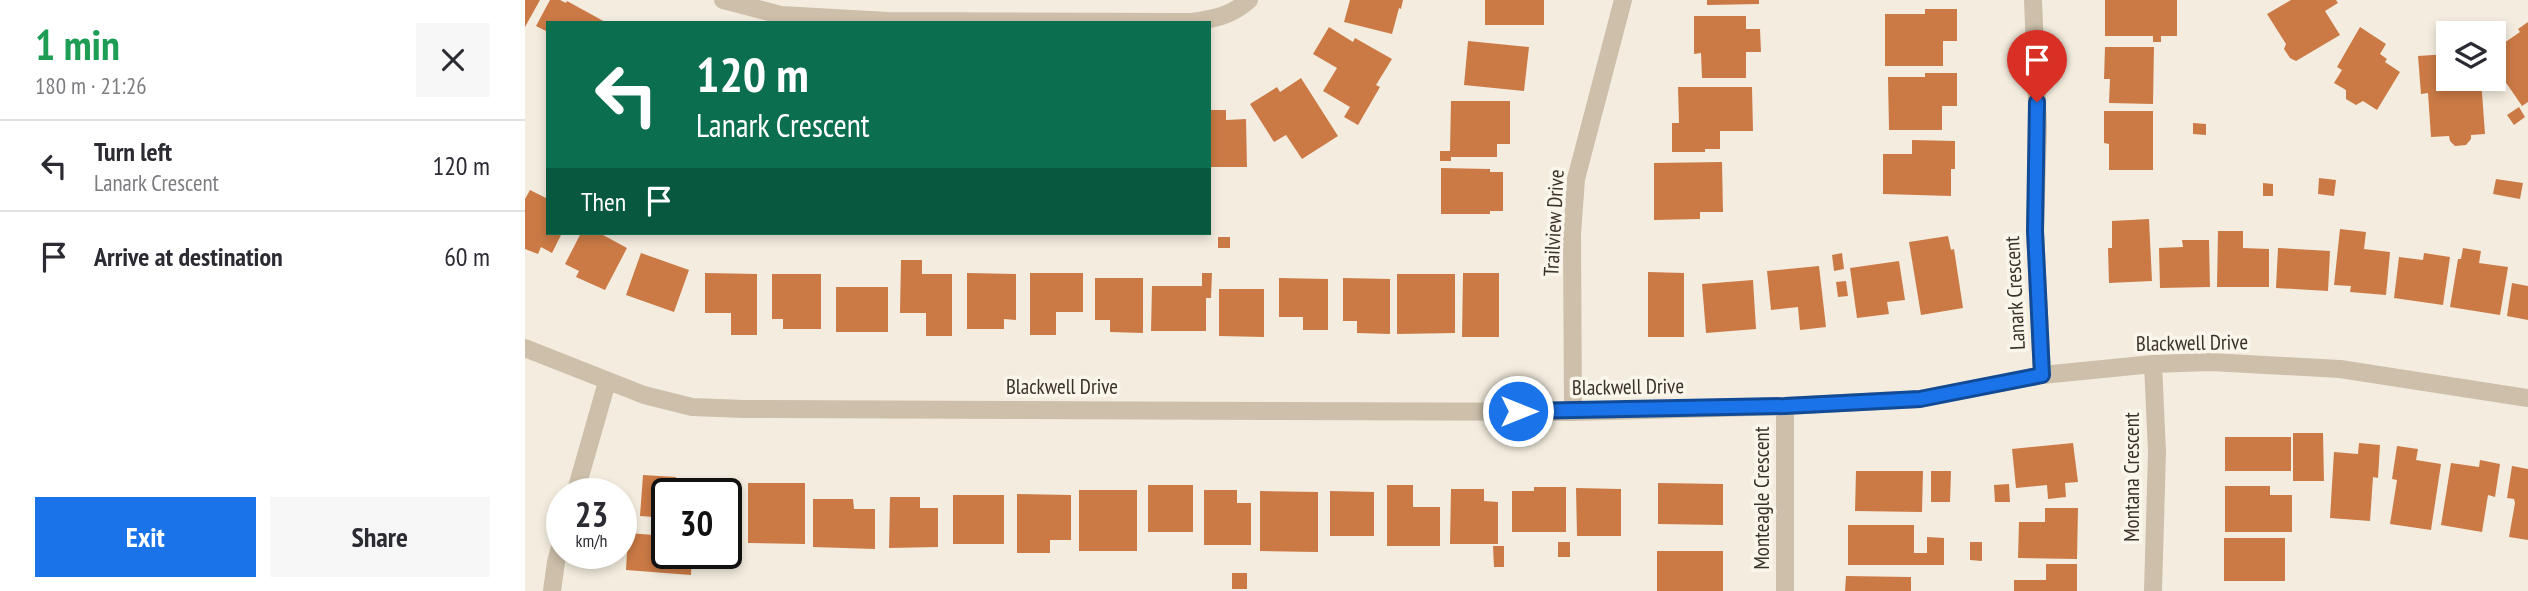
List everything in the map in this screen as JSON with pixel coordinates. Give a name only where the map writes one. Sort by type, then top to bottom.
[{"type":"street","points":[[723,0],[781,15],[888,21]]},
{"type":"street","points":[[1189,21],[1214,19],[1237,11],[1249,0]]},
{"type":"street","name":"Trailview Drive","points":[[1573,412],[1572,234],[1576,179],[1623,0]]},
{"type":"street","name":"Lanark Crescent","points":[[2033,0],[2038,127],[2035,231],[2042,375]]},
{"type":"street","name":"Blackwell Drive","points":[[525,348],[644,396],[705,408],[1573,412],[1785,406],[1920,399],[2042,375],[2153,364],[2211,362],[2340,369],[2528,398]]},
{"type":"street","name":"Montana Crescent","points":[[2153,364],[2157,452],[2153,591]]},
{"type":"street","points":[[580,478],[607,382]]},
{"type":"street","name":"Monteagle Crescent","points":[[1784,591],[1785,406]]},
{"type":"street","points":[[552,591],[555,569]]},
{"type":"building","points":[[525,0],[540,0],[525,27]]},
{"type":"building","points":[[550,0],[567,1],[603,21],[546,21],[546,31],[536,26]]},
{"type":"building","points":[[1350,0],[1403,0],[1392,34],[1344,22]]},
{"type":"building","points":[[1485,0],[1544,0],[1544,25],[1485,25]]},
{"type":"building","points":[[1707,0],[1759,0],[1759,4],[1707,5]]},
{"type":"building","points":[[2105,0],[2177,0],[2177,36],[2161,36],[2161,42],[2153,42],[2153,36],[2105,36]]},
{"type":"building","points":[[2291,0],[2336,0],[2338,3],[2325,11],[2340,35],[2296,61],[2290,58],[2284,49],[2286,44],[2267,14]]},
{"type":"building","points":[[1925,9],[1957,9],[1957,41],[1943,41],[1943,66],[1885,66],[1885,14],[1925,14]]},
{"type":"building","points":[[1694,16],[1746,16],[1746,29],[1760,29],[1761,52],[1746,52],[1746,78],[1702,78],[1701,53],[1694,54]]},
{"type":"building","points":[[2528,22],[2528,102],[2522,106],[2506,83],[2506,42],[2520,32],[2518,29]]},
{"type":"building","points":[[1329,27],[1353,42],[1355,38],[1392,59],[1376,85],[1380,87],[1358,125],[1344,117],[1350,107],[1323,91],[1337,68],[1313,54]]},
{"type":"building","points":[[2360,27],[2386,44],[2380,54],[2387,59],[2385,62],[2400,72],[2377,110],[2363,101],[2356,105],[2346,99],[2346,90],[2334,83],[2342,70],[2337,67]]},
{"type":"building","points":[[1468,41],[1529,47],[1524,91],[1464,85]]},
{"type":"building","points":[[2105,47],[2154,47],[2153,104],[2109,103],[2110,79],[2104,79]]},
{"type":"building","points":[[2436,55],[2436,91],[2482,91],[2485,134],[2471,135],[2466,145],[2455,146],[2449,136],[2431,137],[2428,93],[2421,94],[2418,56]]},
{"type":"building","points":[[1925,73],[1957,73],[1957,106],[1942,106],[1942,130],[1889,130],[1888,77],[1925,77]]},
{"type":"building","points":[[1301,78],[1338,136],[1302,159],[1286,135],[1274,142],[1250,104],[1277,87],[1280,92]]},
{"type":"building","points":[[1678,87],[1752,87],[1753,131],[1720,131],[1720,149],[1672,152],[1672,123],[1679,123]]},
{"type":"building","points":[[1451,101],[1510,101],[1510,144],[1497,144],[1497,157],[1451,157],[1451,161],[1440,161],[1440,151],[1450,151]]},
{"type":"building","points":[[2519,107],[2525,117],[2514,125],[2507,115]]},
{"type":"building","points":[[1211,110],[1226,110],[1226,120],[1246,119],[1247,167],[1211,167]]},
{"type":"building","points":[[2104,111],[2153,111],[2153,170],[2109,170],[2109,144],[2104,143]]},
{"type":"building","points":[[2193,123],[2206,124],[2206,135],[2193,134]]},
{"type":"building","points":[[1912,140],[1955,141],[1951,196],[1883,194],[1883,154],[1912,154]]},
{"type":"building","points":[[1722,162],[1723,212],[1700,212],[1700,219],[1654,220],[1654,163]]},
{"type":"building","points":[[1441,168],[1490,169],[1490,172],[1503,172],[1503,211],[1490,211],[1490,214],[1441,214]]},
{"type":"building","points":[[2319,178],[2336,180],[2334,196],[2318,194]]},
{"type":"building","points":[[2496,179],[2523,183],[2520,199],[2493,194]]},
{"type":"building","points":[[2263,183],[2273,184],[2273,196],[2263,196]]},
{"type":"building","points":[[530,190],[546,198],[546,235],[561,235],[552,253],[541,247],[538,254],[525,249],[525,199]]},
{"type":"building","points":[[2149,219],[2152,281],[2109,283],[2108,248],[2112,248],[2112,221]]},
{"type":"building","points":[[2340,229],[2366,232],[2364,249],[2390,252],[2386,295],[2350,292],[2351,286],[2334,285]]},
{"type":"building","points":[[2218,231],[2243,231],[2243,248],[2269,249],[2269,287],[2217,287]]},
{"type":"building","points":[[580,235],[603,235],[627,248],[605,290],[576,277],[579,271],[565,264]]},
{"type":"building","points":[[1948,236],[1951,250],[1954,249],[1963,308],[1921,315],[1909,242]]},
{"type":"building","points":[[1218,237],[1230,237],[1230,248],[1218,248]]},
{"type":"building","points":[[2182,240],[2209,240],[2210,287],[2160,288],[2159,248],[2183,247]]},
{"type":"building","points":[[2278,248],[2330,251],[2328,291],[2276,288]]},
{"type":"building","points":[[2463,248],[2481,251],[2479,263],[2508,267],[2500,315],[2450,307],[2458,259],[2461,259]]},
{"type":"building","points":[[641,253],[689,270],[674,312],[626,295]]},
{"type":"building","points":[[1842,253],[1844,269],[1834,271],[1832,255]]},
{"type":"building","points":[[2424,253],[2450,257],[2443,305],[2394,298],[2399,257],[2423,260]]},
{"type":"building","points":[[901,260],[922,260],[922,274],[952,274],[952,336],[926,336],[926,313],[900,313]]},
{"type":"building","points":[[1899,261],[1905,300],[1887,302],[1889,314],[1857,318],[1850,268]]},
{"type":"building","points":[[1819,266],[1826,327],[1800,330],[1798,307],[1771,310],[1767,271]]},
{"type":"building","points":[[1648,272],[1684,273],[1684,337],[1648,337]]},
{"type":"building","points":[[705,273],[757,274],[757,335],[731,335],[731,313],[705,313]]},
{"type":"building","points":[[967,273],[1016,274],[1016,320],[1004,319],[1004,329],[967,329]]},
{"type":"building","points":[[1030,273],[1083,273],[1083,312],[1056,312],[1056,335],[1030,335]]},
{"type":"building","points":[[1202,273],[1212,273],[1211,298],[1206,298],[1206,331],[1151,331],[1152,286],[1202,286]]},
{"type":"building","points":[[1463,273],[1499,273],[1499,337],[1462,337]]},
{"type":"building","points":[[772,274],[821,274],[821,329],[783,329],[783,319],[772,319]]},
{"type":"building","points":[[1397,274],[1455,274],[1455,333],[1397,334]]},
{"type":"building","points":[[1095,278],[1143,278],[1143,333],[1110,332],[1110,320],[1095,320]]},
{"type":"building","points":[[1279,278],[1328,279],[1328,330],[1303,330],[1303,317],[1279,317]]},
{"type":"building","points":[[1343,278],[1390,279],[1390,334],[1357,333],[1357,321],[1343,321]]},
{"type":"building","points":[[1753,280],[1756,329],[1706,333],[1702,284]]},
{"type":"building","points":[[1846,281],[1848,296],[1838,297],[1836,282]]},
{"type":"building","points":[[2512,283],[2528,286],[2528,320],[2507,316]]},
{"type":"building","points":[[836,287],[888,287],[888,332],[836,332]]},
{"type":"building","points":[[1219,289],[1264,289],[1264,337],[1219,336]]},
{"type":"building","points":[[2293,433],[2323,433],[2324,481],[2293,481]]},
{"type":"building","points":[[2225,437],[2291,437],[2291,471],[2225,471]]},
{"type":"building","points":[[2073,443],[2078,482],[2065,483],[2066,497],[2048,499],[2047,485],[2016,488],[2012,449]]},
{"type":"building","points":[[2359,443],[2380,445],[2378,478],[2373,477],[2370,521],[2330,518],[2334,452],[2358,454]]},
{"type":"building","points":[[2397,446],[2418,449],[2416,460],[2441,464],[2431,530],[2390,524],[2397,480],[2392,479]]},
{"type":"building","points":[[2480,460],[2500,464],[2495,497],[2488,495],[2482,532],[2441,525],[2451,463],[2479,467]]},
{"type":"building","points":[[2512,466],[2528,469],[2528,540],[2509,537],[2515,503],[2514,499],[2507,498]]},
{"type":"building","points":[[1856,471],[1923,471],[1922,512],[1855,511]]},
{"type":"building","points":[[1931,471],[1951,471],[1950,502],[1931,502]]},
{"type":"building","points":[[643,475],[676,477],[651,478],[651,517],[640,516]]},
{"type":"building","points":[[748,483],[805,483],[805,544],[748,543]]},
{"type":"building","points":[[1658,483],[1723,484],[1723,525],[1658,524]]},
{"type":"building","points":[[2009,484],[2010,502],[1995,502],[1994,485]]},
{"type":"building","points":[[1148,485],[1193,485],[1193,532],[1148,532]]},
{"type":"building","points":[[1387,485],[1413,485],[1413,507],[1440,507],[1440,546],[1387,546]]},
{"type":"building","points":[[2225,486],[2270,486],[2270,495],[2292,495],[2292,532],[2225,532]]},
{"type":"building","points":[[1534,487],[1566,487],[1566,532],[1512,532],[1512,491],[1534,491]]},
{"type":"building","points":[[1576,488],[1621,489],[1621,536],[1577,536]]},
{"type":"building","points":[[1451,489],[1484,489],[1484,501],[1498,502],[1498,544],[1450,544]]},
{"type":"building","points":[[1079,490],[1137,490],[1137,551],[1079,551]]},
{"type":"building","points":[[1204,490],[1237,490],[1237,503],[1251,503],[1251,545],[1204,545]]},
{"type":"building","points":[[1260,491],[1318,492],[1318,552],[1260,551]]},
{"type":"building","points":[[1330,491],[1374,492],[1374,536],[1330,536]]},
{"type":"building","points":[[1017,494],[1071,495],[1071,540],[1050,540],[1050,553],[1017,553]]},
{"type":"building","points":[[953,495],[1004,495],[1004,544],[953,544]]},
{"type":"building","points":[[890,497],[920,497],[920,508],[938,508],[938,547],[889,548]]},
{"type":"building","points":[[813,499],[853,499],[854,509],[875,509],[875,549],[813,547]]},
{"type":"building","points":[[2045,508],[2078,508],[2077,559],[2018,558],[2019,522],[2045,522]]},
{"type":"building","points":[[1848,525],[1914,525],[1914,553],[1927,553],[1927,537],[1944,538],[1944,565],[1848,565]]},
{"type":"building","points":[[637,534],[651,535],[651,569],[691,569],[691,575],[626,570],[637,569]]},
{"type":"building","points":[[2224,538],[2285,538],[2285,581],[2224,581]]},
{"type":"building","points":[[1558,542],[1570,542],[1570,557],[1558,557]]},
{"type":"building","points":[[1970,542],[1982,542],[1982,561],[1970,560]]},
{"type":"building","points":[[1493,546],[1504,546],[1504,567],[1494,567]]},
{"type":"building","points":[[1657,551],[1723,551],[1723,591],[1657,591]]},
{"type":"building","points":[[2046,564],[2077,564],[2077,591],[2014,591],[2014,580],[2046,580]]},
{"type":"building","points":[[1232,573],[1247,573],[1247,589],[1232,589]]},
{"type":"building","points":[[1846,576],[1911,577],[1911,591],[1845,591]]},
{"type":"route","points":[[1518,411],[1785,406],[1920,399],[2042,375],[2035,231],[2037,102]]}]
